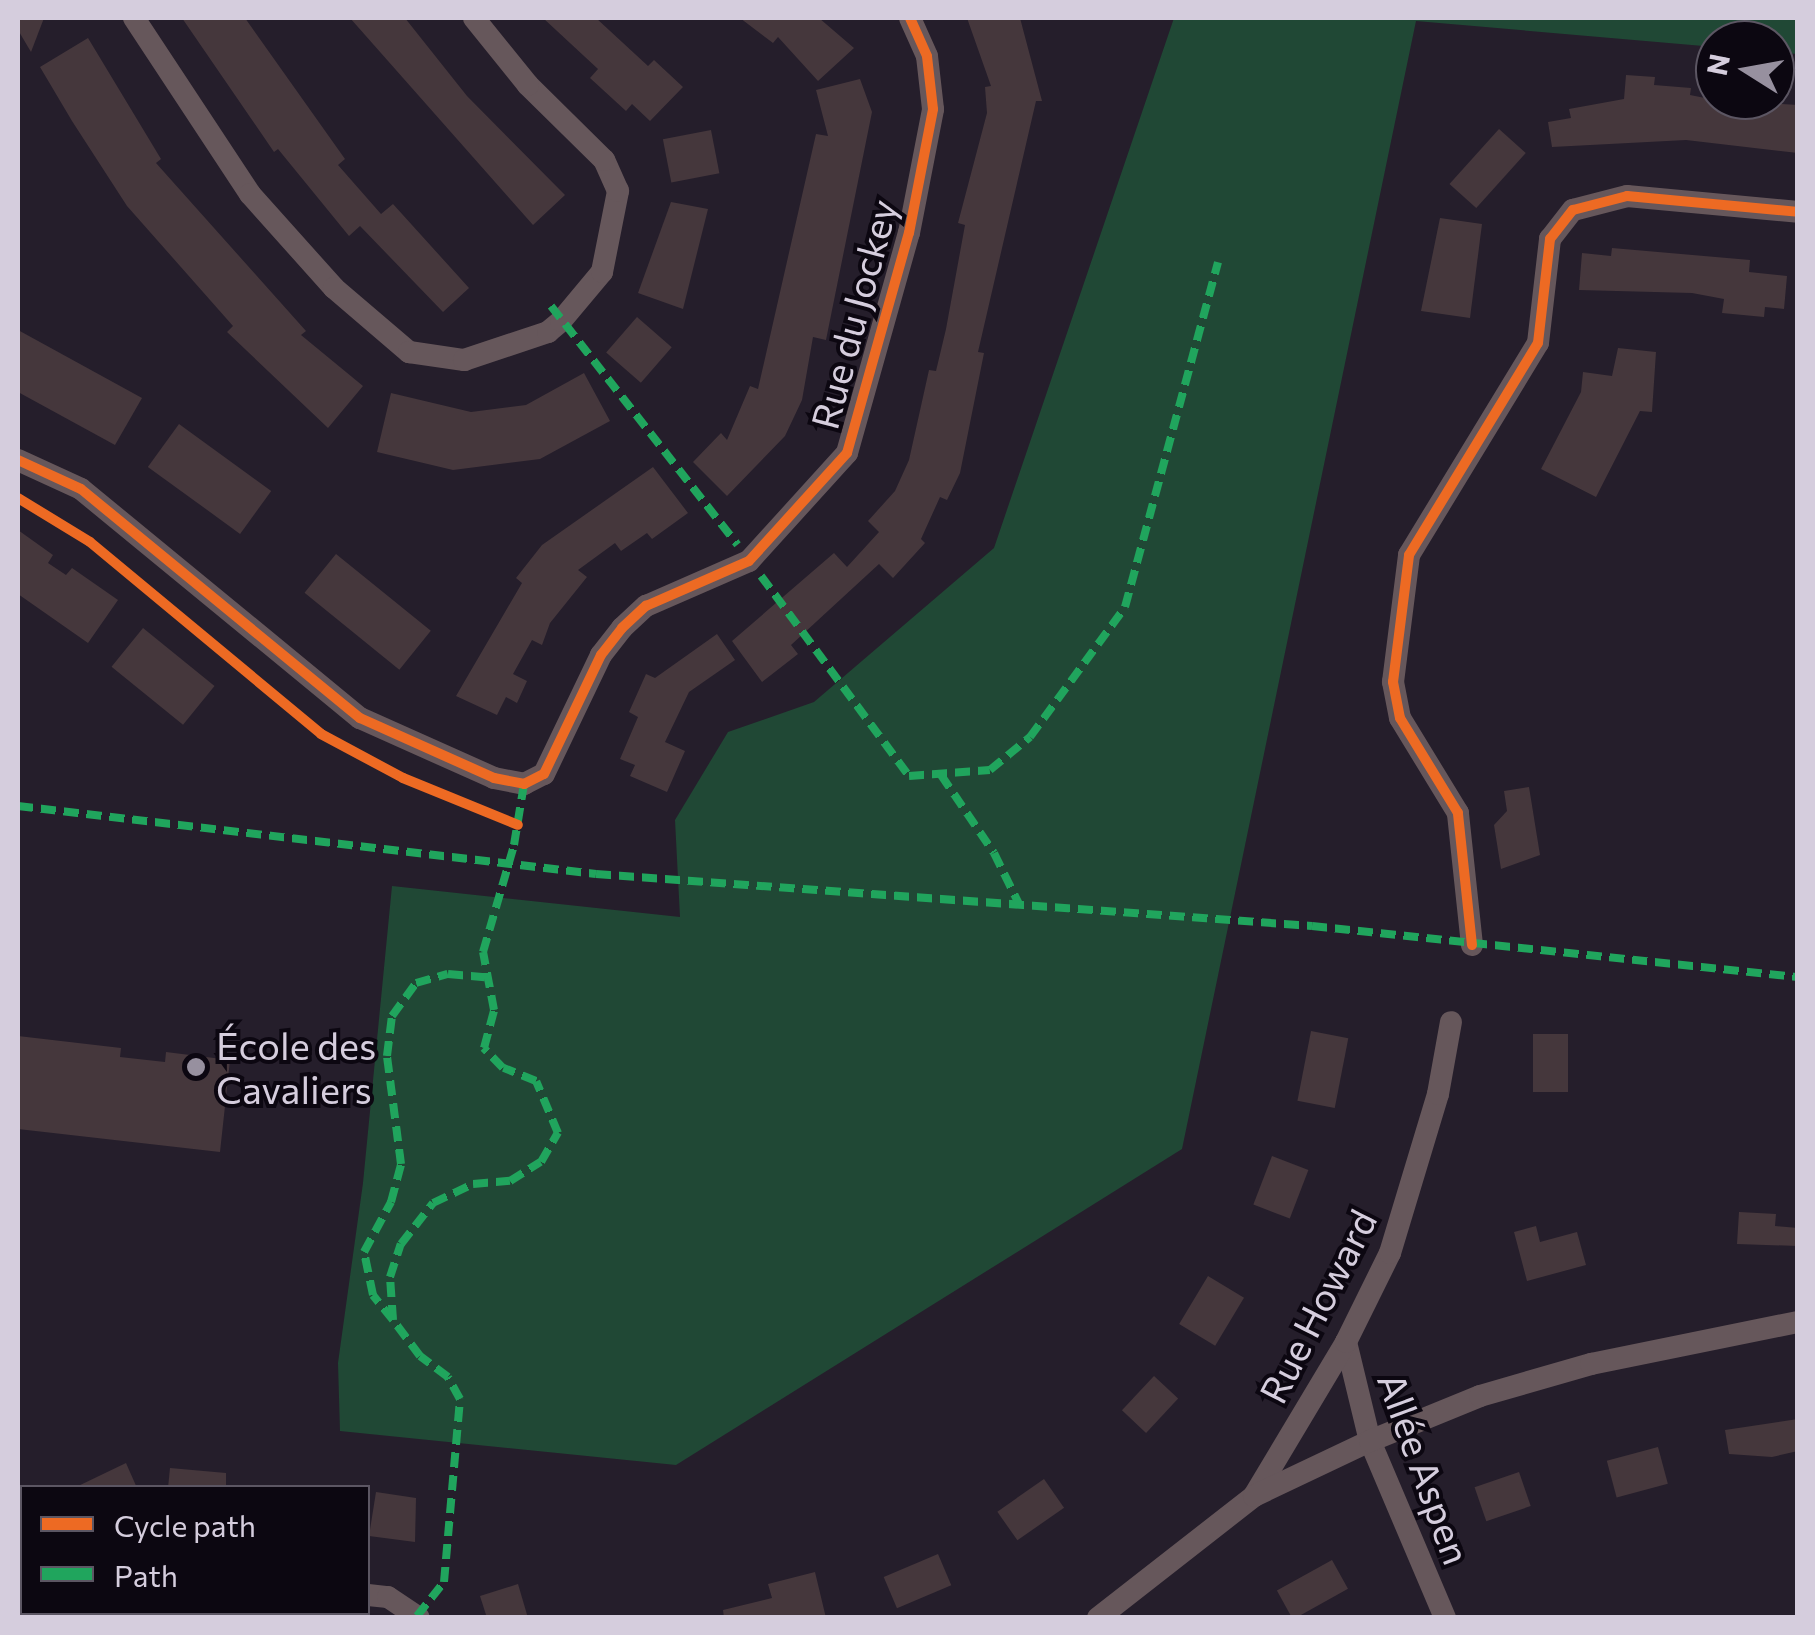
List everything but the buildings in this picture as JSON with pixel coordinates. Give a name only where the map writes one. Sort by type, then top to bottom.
[{"type":"street","points":[[134,18],[250,194],[334,288],[409,352],[464,360],[548,332],[561,321],[602,272],[618,190],[604,160],[528,85],[474,18]]},
{"type":"street","name":"Rue du Jockey","points":[[18,460],[80,489],[360,718],[494,778],[524,784],[544,774],[562,748],[601,655],[622,628],[646,606],[750,561],[847,452],[906,248],[933,109],[928,56],[910,18]]},
{"type":"street","points":[[1472,944],[1458,812],[1400,718],[1393,682],[1409,555],[1538,343],[1550,240],[1573,210],[1627,196],[1798,212]]},
{"type":"street","name":"Rue Howard","points":[[1254,1496],[1346,1342],[1390,1254],[1438,1094],[1450,1022]]},
{"type":"street","points":[[1098,1618],[1254,1496],[1370,1441],[1480,1396],[1590,1364],[1798,1322]]},
{"type":"street","name":"Allée Aspen","points":[[1346,1342],[1370,1441],[1444,1618]]},
{"type":"street","points":[[370,1595],[388,1597],[420,1618]]},
{"type":"green space","points":[[1174,18],[1797,18],[1797,54],[1795,20],[1695,20],[1695,45],[1416,21],[1182,1149],[676,1465],[340,1431],[338,1363],[363,1183],[392,886],[680,917],[675,820],[728,732],[814,702],[994,548]]},
{"type":"marked path","points":[[761,576],[909,776],[990,770],[1030,737],[1125,607],[1218,262]]},
{"type":"marked path","points":[[551,306],[738,545]]},
{"type":"marked path","points":[[941,775],[994,853],[1020,906]]},
{"type":"marked path","points":[[417,1616],[444,1582],[460,1399],[448,1377],[420,1356],[393,1320],[390,1277],[401,1244],[433,1203],[473,1184],[510,1181],[541,1162],[558,1133],[536,1081],[503,1068],[484,1048],[494,1010],[483,952],[514,845],[524,784]]},
{"type":"marked path","points":[[18,806],[596,874],[1312,926],[1798,977]]},
{"type":"marked path","points":[[393,1320],[373,1295],[364,1252],[391,1202],[401,1164],[387,1056],[392,1016],[416,983],[448,974],[485,977]]},
{"type":"cycle path","points":[[18,460],[81,489],[360,718],[494,778],[524,784],[544,774],[601,655],[622,628],[646,606],[749,561],[847,453],[909,233],[933,109],[927,56],[910,18]]},
{"type":"cycle path","points":[[1472,945],[1458,813],[1400,718],[1393,682],[1409,555],[1538,343],[1550,239],[1573,210],[1627,196],[1798,212]]},
{"type":"cycle path","points":[[18,498],[90,542],[321,734],[403,778],[518,825]]},
{"type":"place","name":"École des Cavaliers","points":[[196,1067]]}]
